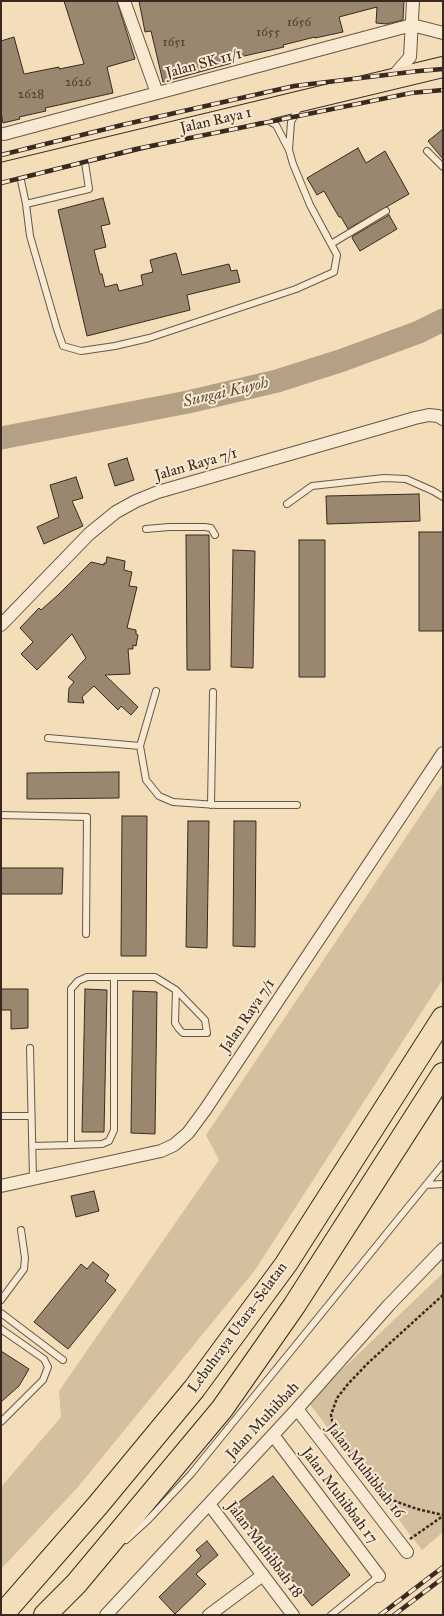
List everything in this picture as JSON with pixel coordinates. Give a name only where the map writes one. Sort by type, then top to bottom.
[{"type":"highway","name":"Lebuhraya Utara–Selatan","points":[[2,1615],[98,1505],[194,1389],[286,1264],[443,1018]]},
{"type":"highway","name":"Lebuhraya Utara–Selatan","points":[[46,1615],[76,1584],[222,1409],[294,1306],[443,1074]]},
{"type":"main road","name":"Jalan Raya 1","points":[[10,171],[83,152],[302,101],[439,66]]},
{"type":"street","points":[[124,1],[157,93]]},
{"type":"street","points":[[392,78],[410,57],[413,1]]},
{"type":"street","points":[[412,25],[443,33]]},
{"type":"street","name":"Jalan SK 11/1","points":[[4,134],[412,25]]},
{"type":"street","name":"Jalan Raya 7/1","points":[[1,625],[89,534],[116,512],[136,501],[158,492],[415,418],[429,415],[438,416],[443,419]]},
{"type":"street","name":"Jalan Raya 7/1","points":[[1,1186],[161,1150],[174,1145],[188,1133],[210,1104],[443,753]]},
{"type":"street","name":"Jalan Muhibbah","points":[[106,1615],[298,1409],[389,1306],[443,1249]]},
{"type":"street","name":"Jalan Muhibbah 16","points":[[298,1409],[405,1549]]},
{"type":"street","name":"Jalan Muhibbah 17","points":[[273,1435],[379,1576]]},
{"type":"street","name":"Jalan Muhibbah 18","points":[[209,1504],[293,1615]]},
{"type":"street","points":[[209,1615],[263,1575]]},
{"type":"lane","points":[[289,150],[291,122],[302,101]]},
{"type":"lane","points":[[10,171],[26,204],[30,236],[63,346],[81,351],[115,346],[149,338],[296,289],[334,272],[338,256],[310,205],[293,164],[289,150],[276,125],[254,112]]},
{"type":"lane","points":[[427,151],[443,167]]},
{"type":"lane","points":[[26,204],[89,189],[83,152]]},
{"type":"lane","points":[[331,244],[386,212]]},
{"type":"lane","points":[[287,504],[312,486],[384,478],[406,480],[433,491],[443,497]]},
{"type":"lane","points":[[146,529],[169,527],[205,527],[211,528],[215,535]]},
{"type":"lane","points":[[156,691],[140,746],[146,780],[158,796],[173,802],[211,805],[297,805]]},
{"type":"lane","points":[[211,805],[213,692]]},
{"type":"lane","points":[[48,738],[140,746]]},
{"type":"lane","points":[[1,815],[87,817],[86,934]]},
{"type":"lane","points":[[71,1145],[71,989],[78,981],[87,977],[156,977],[176,990],[205,1020],[206,1033],[183,1033],[179,1029],[175,1023],[176,990]]},
{"type":"lane","points":[[32,1146],[102,1144],[109,1141],[114,1130],[114,977]]},
{"type":"lane","points":[[30,1048],[33,1179]]},
{"type":"lane","points":[[1,1116],[31,1116]]},
{"type":"lane","points":[[120,1545],[148,1520],[191,1474],[443,1164]]},
{"type":"lane","points":[[426,1185],[443,1184]]},
{"type":"lane","points":[[1,1300],[24,1269],[25,1258],[21,1230]]},
{"type":"lane","points":[[1,1313],[63,1360]]},
{"type":"lane","points":[[1,1330],[44,1359],[48,1367],[43,1380],[1,1422]]},
{"type":"lane","points":[[76,1584],[109,1555]]},
{"type":"lane","points":[[331,1615],[379,1576]]},
{"type":"path","points":[[443,1295],[368,1363],[348,1384],[337,1398],[331,1415],[335,1434],[389,1498],[417,1509],[443,1515]]},
{"type":"path","points":[[405,1549],[443,1515]]},
{"type":"shaded area","points":[[443,782],[443,979],[255,1270],[78,1487],[1,1569],[1,1487],[61,1417],[59,1391],[219,1160],[206,1135]]},
{"type":"shaded area","points":[[443,1273],[443,1532],[422,1550],[308,1402]]},
{"type":"building","points":[[64,1],[117,1],[135,59],[107,67],[113,93],[45,108],[46,111],[19,117],[20,119],[3,123],[1,112],[1,41],[14,37],[24,74],[84,64]]},
{"type":"building","points":[[139,1],[404,1],[403,20],[387,24],[376,23],[377,7],[339,17],[343,32],[315,37],[283,45],[284,47],[231,59],[232,63],[163,82],[151,31],[145,32]]},
{"type":"building","points":[[443,129],[443,159],[428,141]]},
{"type":"building","points":[[358,148],[366,163],[385,151],[409,194],[348,229],[341,217],[339,217],[324,191],[317,195],[307,178]]},
{"type":"building","points":[[103,198],[110,224],[101,226],[106,247],[94,250],[105,287],[117,284],[119,291],[143,285],[141,275],[153,272],[150,260],[176,253],[182,275],[229,264],[231,271],[237,270],[240,282],[187,295],[190,310],[87,336],[58,210]]},
{"type":"building","points":[[389,215],[397,229],[360,251],[352,238],[353,236]]},
{"type":"building","points":[[127,458],[134,480],[115,486],[108,464]]},
{"type":"building","points":[[76,477],[83,498],[72,501],[83,526],[44,544],[37,527],[59,517],[50,485]]},
{"type":"building","points":[[419,494],[420,521],[327,524],[326,496]]},
{"type":"building","points":[[419,532],[443,532],[443,631],[419,631]]},
{"type":"building","points":[[186,535],[209,535],[210,670],[187,670]]},
{"type":"building","points":[[299,540],[325,540],[325,677],[299,677]]},
{"type":"building","points":[[233,550],[255,551],[253,668],[231,667]]},
{"type":"building","points":[[107,557],[125,561],[124,570],[132,572],[129,586],[137,587],[127,628],[136,630],[136,634],[138,635],[136,646],[133,645],[133,649],[128,649],[130,674],[105,675],[138,707],[131,715],[121,706],[118,710],[94,686],[82,697],[84,703],[68,702],[69,688],[74,682],[68,677],[86,658],[72,634],[37,670],[21,654],[33,642],[20,628],[39,608],[41,610],[58,595],[91,562],[104,565]]},
{"type":"building","points":[[119,772],[119,798],[27,799],[27,773]]},
{"type":"building","points":[[122,816],[147,816],[146,956],[121,956]]},
{"type":"building","points":[[188,821],[209,821],[207,948],[186,947]]},
{"type":"building","points":[[234,821],[256,821],[255,947],[233,946]]},
{"type":"building","points":[[1,868],[63,868],[62,894],[1,894]]},
{"type":"building","points":[[1,989],[28,989],[28,1028],[11,1029],[11,1010],[1,1010]]},
{"type":"building","points":[[85,989],[107,990],[104,1132],[82,1132]]},
{"type":"building","points":[[133,991],[157,992],[155,1134],[131,1133]]},
{"type":"building","points":[[94,1191],[99,1211],[76,1217],[71,1196]]},
{"type":"building","points":[[93,1262],[109,1275],[105,1281],[116,1290],[68,1349],[34,1322],[81,1264],[87,1269]]},
{"type":"building","points":[[1,1351],[29,1369],[19,1386],[1,1402]]},
{"type":"building","points":[[273,1476],[350,1575],[312,1606],[234,1506]]},
{"type":"building","points":[[207,1541],[218,1555],[196,1574],[206,1584],[175,1614],[159,1597],[201,1556],[196,1550]]},
{"type":"waterway","name":"Sungai Kuyoh","points":[[1,438],[188,402],[277,381],[340,361],[419,332],[443,320]]},
{"type":"railway","points":[[1,155],[122,125],[294,86],[443,69]]},
{"type":"railway","points":[[1,183],[136,149],[411,93],[443,90]]},
{"type":"railway","points":[[380,1615],[443,1567]]},
{"type":"railway","points":[[394,1615],[443,1578]]}]
